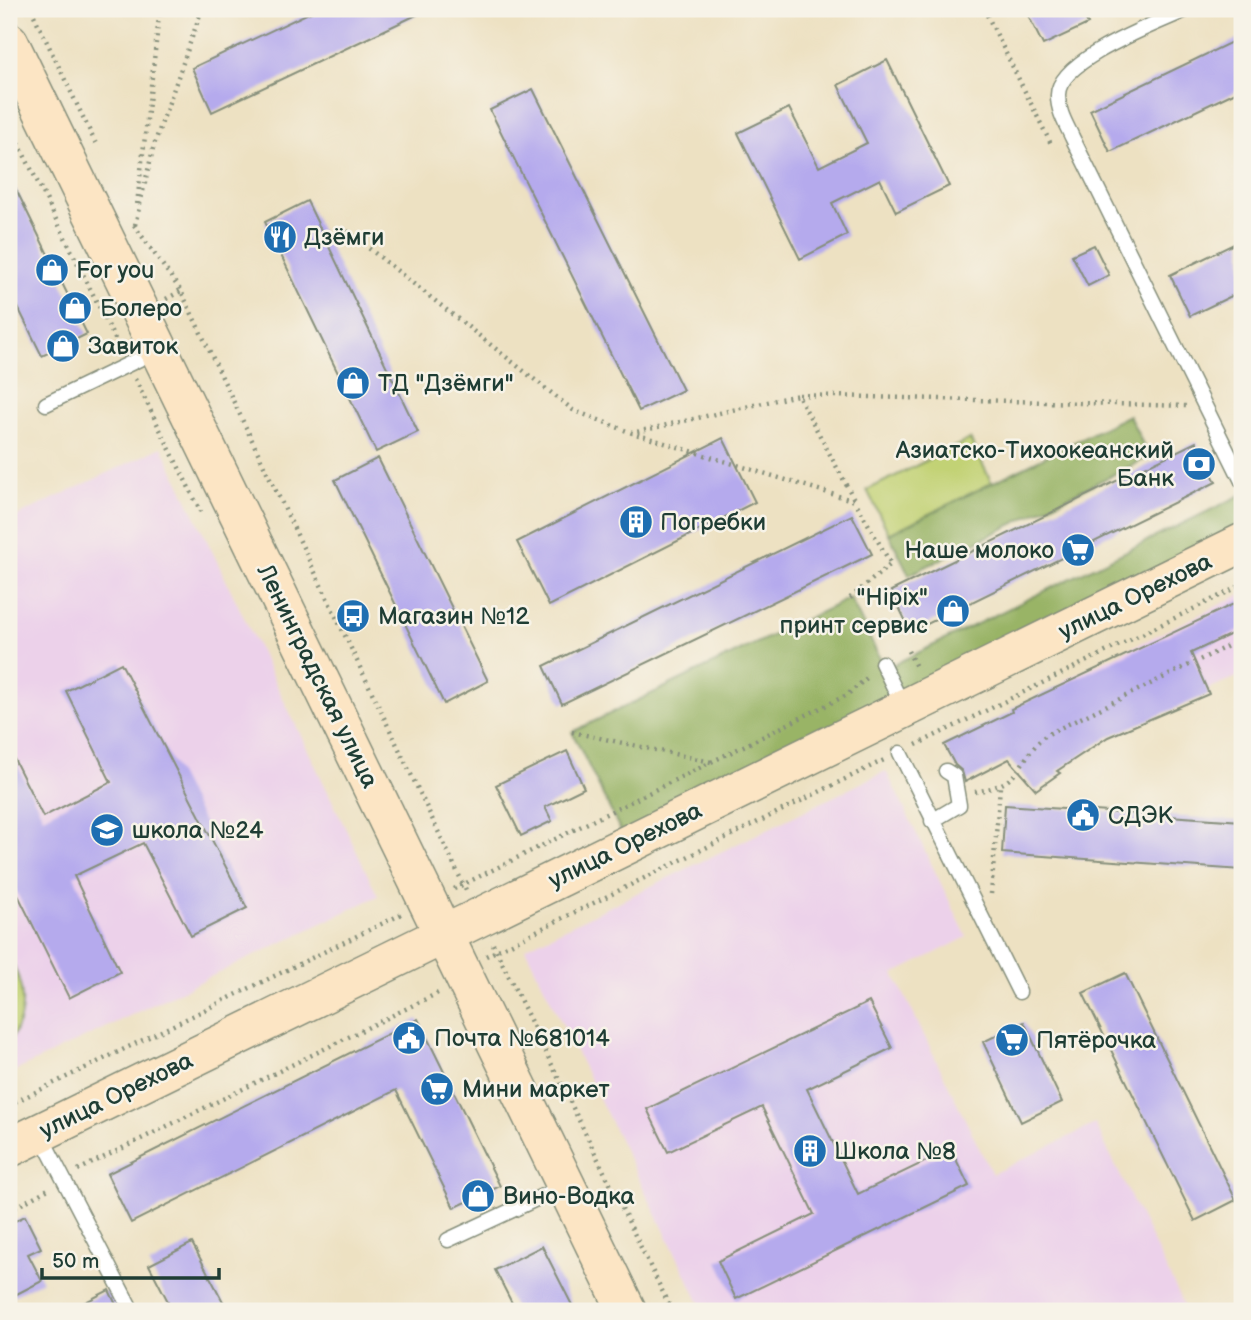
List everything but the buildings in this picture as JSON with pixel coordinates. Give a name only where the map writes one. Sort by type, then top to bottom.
[{"type":"main road","name":"Ленинградская улица","points":[[9,42],[444,934],[449,981],[566,1185],[627,1311]]},
{"type":"main road","name":"улица Орехова","points":[[24,1140],[1242,543]]},
{"type":"lane","points":[[1188,9],[1081,60],[1065,76],[1057,94],[1067,125],[1242,481]]},
{"type":"lane","points":[[46,404],[160,349]]},
{"type":"lane","points":[[882,663],[904,709]]},
{"type":"lane","points":[[900,753],[1019,992]]},
{"type":"lane","points":[[932,821],[959,805],[960,795],[954,776],[946,771]]},
{"type":"lane","points":[[24,1140],[62,1178],[132,1311]]},
{"type":"lane","points":[[448,1240],[566,1185]]},
{"type":"path","points":[[31,9],[100,154]]},
{"type":"path","points":[[135,226],[160,9]]},
{"type":"path","points":[[135,226],[153,145],[202,9]]},
{"type":"path","points":[[984,9],[1052,146]]},
{"type":"path","points":[[129,214],[181,291],[479,917],[672,1311]]},
{"type":"path","points":[[348,232],[573,410],[632,433],[855,500]]},
{"type":"path","points":[[798,395],[891,564],[850,598]]},
{"type":"path","points":[[632,433],[798,395],[1206,407]]},
{"type":"path","points":[[9,1210],[37,1197],[62,1178],[449,981],[496,951],[1242,585]]},
{"type":"path","points":[[960,795],[1000,787],[1021,770],[1029,750],[1045,735],[1228,646],[1242,650]]},
{"type":"path","points":[[572,732],[711,762]]},
{"type":"path","points":[[988,929],[1000,787]]},
{"type":"shaded area","points":[[162,447],[378,896],[9,1074],[9,520]]},
{"type":"shaded area","points":[[1242,594],[1242,675],[1090,737],[1063,681]]},
{"type":"shaded area","points":[[886,771],[967,937],[894,974],[992,1174],[1095,1124],[1187,1311],[704,1311],[525,948]]},
{"type":"green space","points":[[1129,415],[1149,457],[909,575],[889,534]]},
{"type":"green space","points":[[970,439],[992,483],[889,534],[867,490]]},
{"type":"green space","points":[[1241,495],[1242,536],[627,844],[572,732],[850,598],[885,669]]},
{"type":"green space","points":[[9,957],[21,989],[22,1011],[9,1042]]},
{"type":"place","name":"Дзёмги","points":[[280,237]]},
{"type":"place","name":"For you","points":[[52,270]]},
{"type":"place","name":"Болеро","points":[[75,308]]},
{"type":"place","name":"Завиток","points":[[63,346]]},
{"type":"place","name":"ТД \"Дзёмги\"","points":[[353,383]]},
{"type":"place","name":"Азиатско-Тихоокеанский Банк","points":[[1199,464]]},
{"type":"place","name":"Погребки","points":[[636,522]]},
{"type":"place","name":"Наше молоко","points":[[1078,550]]},
{"type":"place","name":"\"Hipix\" принт сервис","points":[[953,611]]},
{"type":"place","name":"Магазин №12","points":[[353,616]]},
{"type":"place","name":"СДЭК","points":[[1083,815]]},
{"type":"place","name":"школа №24","points":[[107,830]]},
{"type":"place","name":"Почта №681014","points":[[409,1038]]},
{"type":"place","name":"Пятёрочка","points":[[1012,1040]]},
{"type":"place","name":"Мини маркет","points":[[437,1089]]},
{"type":"place","name":"Школа №8","points":[[810,1151]]},
{"type":"place","name":"Вино-Водка","points":[[478,1196]]}]
